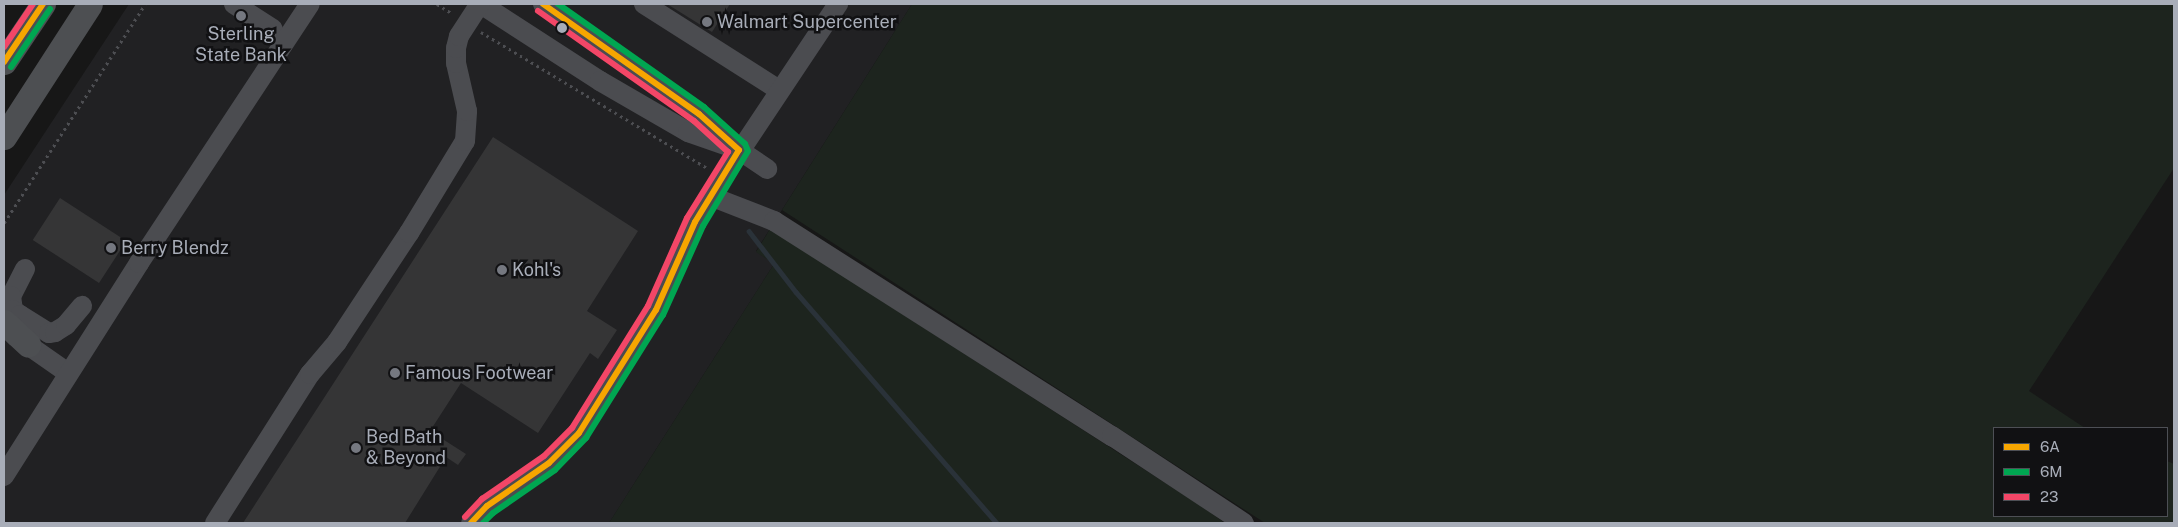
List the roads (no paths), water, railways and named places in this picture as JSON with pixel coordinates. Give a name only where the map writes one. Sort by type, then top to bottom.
[{"type":"main road","points":[[4,62],[43,4]]},
{"type":"main road","points":[[4,137],[90,4]]},
{"type":"main road","points":[[4,322],[28,344]]},
{"type":"street","points":[[234,4],[273,29]]},
{"type":"street","points":[[4,476],[68,373],[310,4]]},
{"type":"street","points":[[215,523],[310,374],[337,342],[410,233],[465,142],[467,111],[456,64],[456,48],[459,36],[480,4],[600,80],[688,132],[739,150]]},
{"type":"street","points":[[543,4],[699,114],[739,150],[767,169]]},
{"type":"street","points":[[644,4],[779,90]]},
{"type":"street","points":[[471,523],[487,506],[549,463],[565,449],[578,433],[656,310],[683,245],[710,196],[838,4]]},
{"type":"street","points":[[710,196],[774,221],[1244,523]]},
{"type":"street","points":[[25,269],[11,296],[13,310],[20,315],[44,330],[55,332],[66,325],[82,306]]},
{"type":"street","points":[[4,329],[68,373]]},
{"type":"waterway","points":[[749,231],[796,292],[997,523]]},
{"type":"place","name":"Sterling State Bank","points":[[241,16]]},
{"type":"place","name":"Walmart Supercenter","points":[[707,22]]},
{"type":"place","name":"Berry Blendz","points":[[111,248]]},
{"type":"place","name":"Kohl's","points":[[502,270]]},
{"type":"place","name":"Famous Footwear","points":[[395,373]]},
{"type":"place","name":"Bed Bath & Beyond","points":[[356,448]]}]
